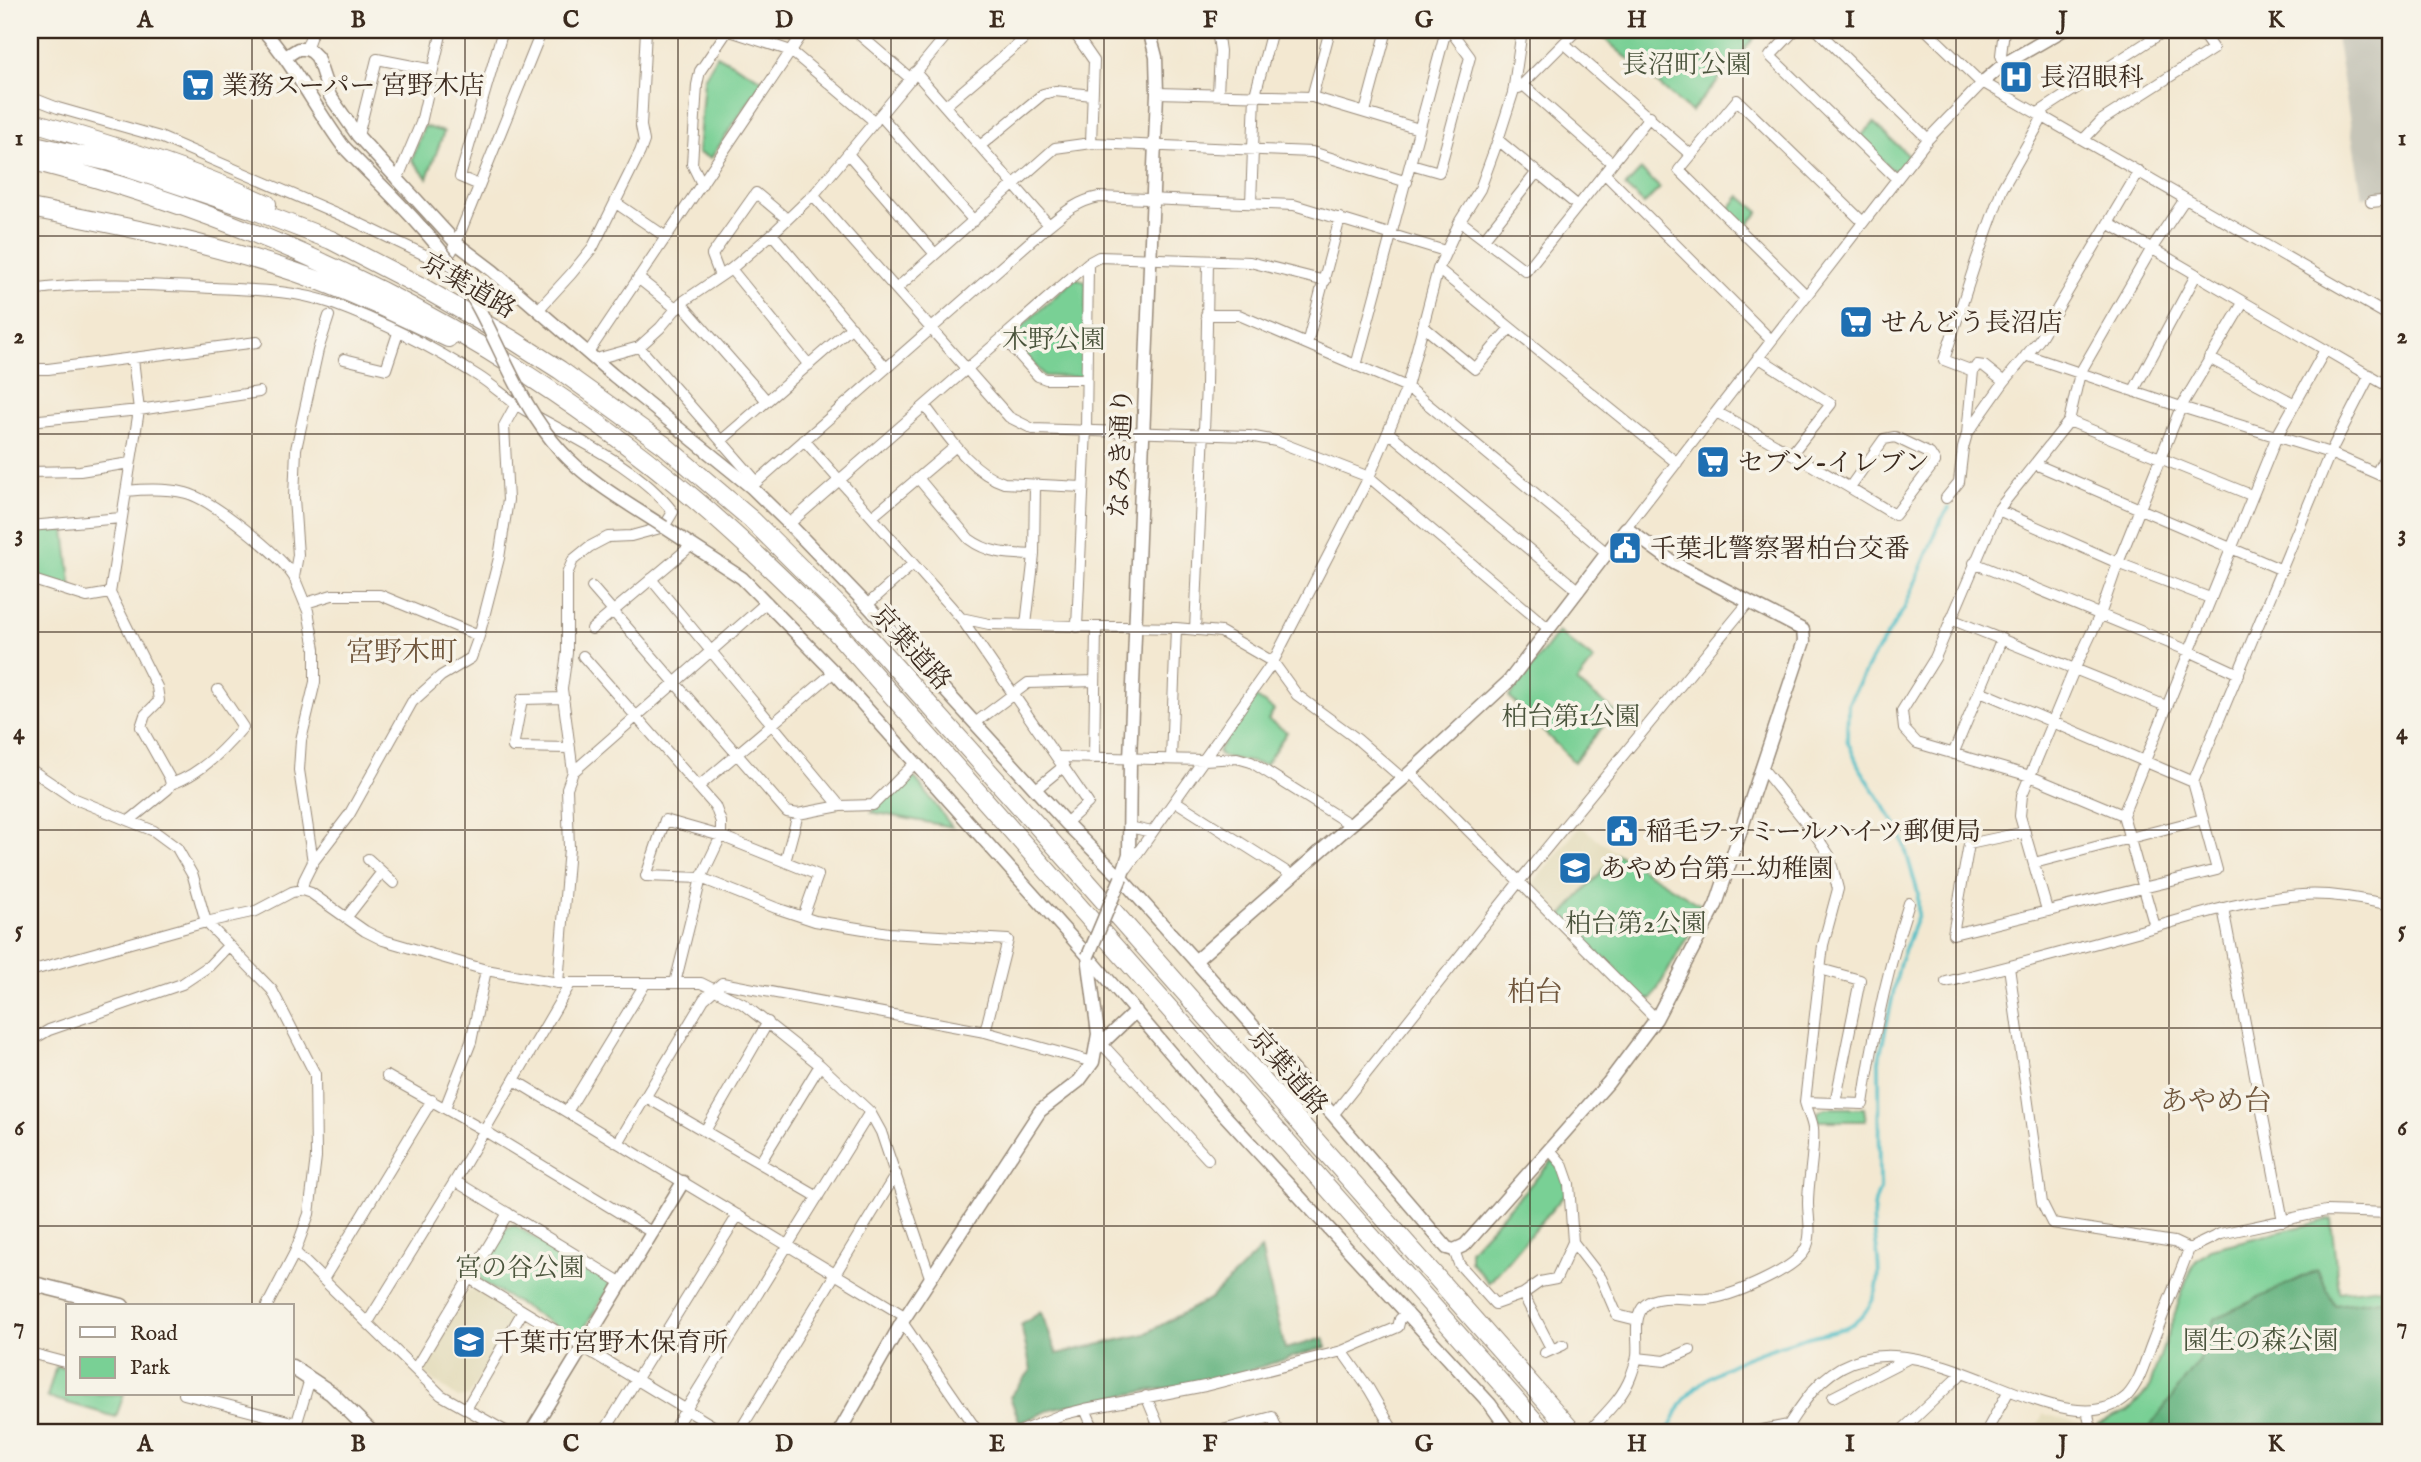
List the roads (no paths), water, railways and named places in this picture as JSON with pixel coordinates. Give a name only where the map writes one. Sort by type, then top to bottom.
[{"type":"highway","points":[[30,121],[220,182],[271,206],[331,240]]},
{"type":"highway","name":"京葉道路","points":[[30,144],[122,166],[251,209],[331,240],[469,314],[560,370],[664,444],[798,564],[854,621],[1573,1432]]},
{"type":"highway","name":"京葉道路","points":[[30,160],[150,194],[229,222],[293,248],[424,312],[547,389],[628,446],[693,498],[775,571],[836,632],[1544,1432]]},
{"type":"highway","points":[[30,210],[96,220],[245,257],[337,287],[425,327],[547,389]]},
{"type":"main road","points":[[30,1283],[114,1304]]},
{"type":"main road","points":[[294,1368],[350,1410],[371,1432]]},
{"type":"street","points":[[263,30],[285,57],[320,115],[344,146],[438,247],[457,273],[525,401],[562,452],[602,485],[742,578],[767,602],[834,672],[1088,956],[1217,1107],[1490,1404],[1510,1432]]},
{"type":"street","points":[[306,49],[313,30]]},
{"type":"street","points":[[397,180],[421,123],[442,30]]},
{"type":"street","points":[[479,185],[460,177],[503,30]]},
{"type":"street","points":[[30,97],[58,108],[160,137],[352,220],[427,256],[451,252],[456,243],[542,30]]},
{"type":"street","points":[[538,310],[593,247],[644,141],[641,126],[646,30]]},
{"type":"street","points":[[702,184],[692,164],[697,85],[701,71],[728,30],[791,51],[877,119],[974,221]]},
{"type":"street","points":[[592,356],[638,278],[805,30]]},
{"type":"street","points":[[854,30],[913,75],[945,106],[1049,225]]},
{"type":"street","points":[[592,356],[639,347],[679,306],[731,269],[772,234],[813,195],[849,155],[951,30]]},
{"type":"street","points":[[945,106],[1034,30]]},
{"type":"street","points":[[1069,30],[1076,35],[1094,61],[1091,143]]},
{"type":"street","name":"なみき通り","points":[[1088,956],[1129,854],[1130,759],[1157,93],[1156,57],[1149,30]]},
{"type":"street","points":[[1217,30],[1220,51],[1218,94]]},
{"type":"street","points":[[1251,203],[1255,95],[1272,30]]},
{"type":"street","points":[[1312,97],[1330,30]]},
{"type":"street","points":[[1364,112],[1387,30]]},
{"type":"street","points":[[1356,366],[1448,30]]},
{"type":"street","points":[[1411,164],[1439,172],[1470,57],[1448,30]]},
{"type":"street","points":[[1121,878],[1273,662],[1369,477],[1407,387],[1438,270],[1460,221],[1479,190],[1498,140],[1513,93],[1522,30]]},
{"type":"street","points":[[1513,93],[1577,30]]},
{"type":"street","points":[[1795,30],[1770,56],[1897,179]]},
{"type":"street","points":[[1817,30],[1928,139]]},
{"type":"street","points":[[1926,30],[1977,79],[2391,317]]},
{"type":"street","points":[[2004,30],[2001,55],[2004,64]]},
{"type":"street","points":[[1195,961],[1406,776],[1508,681],[1928,139],[2004,64],[2063,30]]},
{"type":"street","points":[[2084,139],[2102,120],[2213,50],[2200,30]]},
{"type":"street","points":[[1973,371],[1944,360],[2002,189],[2041,114],[2162,31]]},
{"type":"street","points":[[1565,44],[1650,116],[1691,155]]},
{"type":"street","points":[[285,57],[299,49],[306,49],[317,57],[330,96],[358,136],[456,243],[592,356],[754,484]]},
{"type":"street","points":[[358,136],[377,58],[433,70]]},
{"type":"street","points":[[1522,85],[1612,163]]},
{"type":"street","points":[[980,146],[1043,94],[1055,92],[1092,95]]},
{"type":"street","points":[[1157,93],[1312,97],[1419,129]]},
{"type":"street","points":[[1806,295],[1679,170],[1737,100],[1863,222]]},
{"type":"street","points":[[1460,221],[1525,271],[1650,116]]},
{"type":"street","points":[[1498,140],[1578,206]]},
{"type":"street","points":[[896,289],[1055,148],[1091,143],[1312,152],[1407,182]]},
{"type":"street","points":[[849,155],[935,254]]},
{"type":"street","points":[[1967,434],[2004,382],[2039,340],[2139,171]]},
{"type":"street","points":[[1484,239],[1537,172]]},
{"type":"street","points":[[1604,173],[1771,340]]},
{"type":"street","points":[[720,276],[712,255],[756,193],[787,219]]},
{"type":"street","points":[[813,195],[1009,417],[1020,424],[1033,429],[1249,436],[1276,441],[1369,477],[1549,629]]},
{"type":"street","points":[[754,484],[1049,225],[1073,206],[1088,199],[1099,197],[1294,205],[1446,251]]},
{"type":"street","points":[[2123,815],[2030,775],[1917,743],[1909,738],[1902,720],[1902,711],[1935,659],[1998,510],[2069,421],[2080,373],[2152,248],[2185,199]]},
{"type":"street","points":[[2371,202],[2391,201]]},
{"type":"street","points":[[616,203],[666,237]]},
{"type":"street","points":[[1307,344],[1340,218]]},
{"type":"street","points":[[2108,223],[2391,388]]},
{"type":"street","points":[[772,234],[887,368]]},
{"type":"street","points":[[789,524],[1088,263],[1099,257],[1250,262],[1325,281]]},
{"type":"street","points":[[1195,629],[1206,385],[1208,261]]},
{"type":"street","points":[[1077,627],[1086,429],[1088,263]]},
{"type":"street","points":[[731,269],[809,365]]},
{"type":"street","points":[[1438,270],[1677,463]]},
{"type":"street","points":[[2134,390],[2196,275]]},
{"type":"street","points":[[638,278],[679,306],[767,401]]},
{"type":"street","points":[[30,290],[57,286],[149,285],[287,292],[330,303],[398,333],[479,376],[516,404],[618,464],[661,496],[673,512],[664,527],[631,536],[608,537],[589,547],[573,561],[567,574],[567,653],[562,689],[573,772],[567,788],[569,848],[558,983]]},
{"type":"street","points":[[2047,910],[2020,816],[2020,805],[2074,670],[2100,615],[2181,407],[2243,303]]},
{"type":"street","points":[[1206,315],[1239,315],[1407,387],[1607,553]]},
{"type":"street","points":[[294,577],[298,555],[294,498],[296,449],[317,350],[329,316]]},
{"type":"street","points":[[722,440],[852,327]]},
{"type":"street","points":[[1424,327],[1475,369],[1510,328]]},
{"type":"street","points":[[345,359],[386,369],[398,333]]},
{"type":"street","points":[[1004,338],[1038,376],[1046,379],[1086,379]]},
{"type":"street","points":[[30,369],[134,359],[257,342]]},
{"type":"street","points":[[639,347],[722,440],[754,484],[789,524],[867,605],[1066,823],[1121,878],[1333,1115],[1418,1216],[1447,1248],[1454,1250],[1465,1245],[1550,1150],[1608,1083],[1656,1019],[1716,905],[1804,640],[1802,630],[1674,563],[1626,528]]},
{"type":"street","points":[[2155,927],[2123,815],[2251,495],[2277,436],[2325,350]]},
{"type":"street","points":[[2026,355],[2330,453],[2391,480]]},
{"type":"street","points":[[1758,357],[1831,404],[1793,452]]},
{"type":"street","points":[[2209,358],[2295,404]]},
{"type":"street","points":[[134,359],[139,410],[110,593],[156,687],[159,701],[145,715],[141,727],[171,784]]},
{"type":"street","points":[[1946,498],[1959,482],[1973,371],[1977,365],[1984,366],[2004,382]]},
{"type":"street","points":[[2025,832],[1969,844],[1953,934],[2217,870],[2193,782],[2330,453],[2370,375]]},
{"type":"street","points":[[30,421],[139,410],[259,392]]},
{"type":"street","points":[[302,890],[313,862],[349,815],[412,702],[441,676],[471,658],[499,558],[508,500],[504,426],[516,404]]},
{"type":"street","points":[[925,406],[956,446],[993,480],[1004,484],[1082,487]]},
{"type":"street","points":[[1716,412],[1793,452],[1895,515],[1935,463],[1930,454],[1895,437],[1884,439],[1850,487]]},
{"type":"street","points":[[2069,421],[2251,495]]},
{"type":"street","points":[[1388,432],[1579,591]]},
{"type":"street","points":[[804,440],[961,618],[1061,762],[1088,803],[1066,823]]},
{"type":"street","points":[[2377,472],[2391,445]]},
{"type":"street","points":[[872,517],[956,446]]},
{"type":"street","points":[[30,472],[80,471],[130,463]]},
{"type":"street","points":[[2035,464],[2282,570]]},
{"type":"street","points":[[918,478],[978,545],[998,553],[1034,555]]},
{"type":"street","points":[[1026,625],[1034,555],[1035,486]]},
{"type":"street","points":[[126,491],[155,488],[189,494],[200,499],[250,533],[289,569],[294,577],[306,603],[315,649],[315,682],[301,740],[299,770],[313,862]]},
{"type":"street","points":[[1998,510],[2118,563],[2210,598]]},
{"type":"street","points":[[30,526],[121,518]]},
{"type":"street","points":[[592,629],[692,545]]},
{"type":"street","points":[[1974,563],[2239,674]]},
{"type":"street","points":[[867,605],[914,564]]},
{"type":"street","points":[[30,579],[87,597],[110,593]]},
{"type":"street","points":[[651,579],[840,806]]},
{"type":"street","points":[[592,587],[787,812],[798,814],[840,806],[873,805],[915,763]]},
{"type":"street","points":[[306,603],[331,595],[380,595],[479,636]]},
{"type":"street","points":[[573,772],[767,602]]},
{"type":"street","points":[[1333,1115],[1518,883],[1749,602]]},
{"type":"street","points":[[961,618],[989,624],[1176,628],[1221,632],[1273,662],[1297,695],[1406,776],[1656,1019]]},
{"type":"street","points":[[1951,619],[2166,706]]},
{"type":"street","points":[[1094,758],[1096,627]]},
{"type":"street","points":[[1171,760],[1176,628]]},
{"type":"street","points":[[1953,754],[2002,638]]},
{"type":"street","points":[[583,656],[715,806],[722,822],[721,836],[701,878],[675,983]]},
{"type":"street","points":[[698,788],[834,672]]},
{"type":"street","points":[[975,723],[1013,693],[1034,682],[1095,681]]},
{"type":"street","points":[[129,821],[171,784],[180,781],[225,749],[243,727],[218,690]]},
{"type":"street","points":[[1980,691],[2193,782]]},
{"type":"street","points":[[564,698],[522,699],[513,747],[570,748]]},
{"type":"street","points":[[1036,789],[1061,762],[1094,758],[1237,758],[1251,762],[1351,825]]},
{"type":"street","points":[[1598,1432],[1593,1427],[1624,1394],[1637,1358],[1637,1320],[1639,1311],[1644,1306],[1657,1299],[1711,1299],[1765,1280],[1796,1262],[1807,1248],[1810,1232],[1808,1202],[1813,1128],[1805,1102],[1823,945],[1838,890],[1829,855],[1762,768]]},
{"type":"street","points":[[30,769],[72,798],[167,839],[184,857],[193,876],[206,922],[272,990],[315,1074],[316,1157],[309,1214],[295,1252],[268,1304]]},
{"type":"street","points":[[1175,801],[1293,876]]},
{"type":"street","points":[[785,862],[798,814]]},
{"type":"street","points":[[2034,863],[2203,819]]},
{"type":"street","points":[[803,917],[818,875],[721,836],[665,820],[646,876],[701,878],[803,917],[888,933],[1008,940],[985,1032]]},
{"type":"street","points":[[1129,827],[1152,832]]},
{"type":"street","points":[[368,859],[394,883]]},
{"type":"street","points":[[345,918],[382,872]]},
{"type":"street","points":[[30,971],[206,922],[257,911],[292,892],[302,890],[311,893],[345,918],[383,940],[486,970],[570,984],[701,983],[743,1004],[768,1023],[820,1065],[870,1112],[881,1132],[930,1278]]},
{"type":"street","points":[[1946,982],[2266,899],[2303,895],[2344,896],[2391,905]]},
{"type":"street","points":[[1805,1102],[1864,1104],[1869,1060],[1889,964],[1909,903]]},
{"type":"street","points":[[2223,908],[2283,1220]]},
{"type":"street","points":[[30,1041],[50,1030],[182,984],[209,966],[228,946]]},
{"type":"street","points":[[1088,956],[1097,1017],[1097,1052]]},
{"type":"street","points":[[2009,967],[2042,1203],[2052,1223],[2174,1242],[2189,1249]]},
{"type":"street","points":[[1820,969],[1860,980],[1835,1103]]},
{"type":"street","points":[[445,1108],[471,1042],[486,970]]},
{"type":"street","points":[[618,1143],[704,999],[722,983],[1097,1052],[1208,1160]]},
{"type":"street","points":[[368,1322],[485,1131],[570,984]]},
{"type":"street","points":[[567,1112],[645,984]]},
{"type":"street","points":[[839,1432],[930,1278],[1040,1111],[1079,1081],[1097,1052],[1136,1011]]},
{"type":"street","points":[[705,1131],[768,1023]]},
{"type":"street","points":[[760,1163],[820,1065]]},
{"type":"street","points":[[387,1076],[485,1131],[653,1233]]},
{"type":"street","points":[[514,1080],[788,1245],[904,1320],[978,1432]]},
{"type":"street","points":[[646,1097],[818,1197]]},
{"type":"street","points":[[324,1278],[432,1100]]},
{"type":"street","points":[[672,1432],[870,1112]]},
{"type":"street","points":[[1454,1250],[1460,1264],[1495,1304],[1523,1294],[1540,1282],[1556,1279],[1573,1242],[1569,1184],[1562,1164],[1550,1150]]},
{"type":"street","points":[[739,1432],[896,1174]]},
{"type":"street","points":[[455,1181],[622,1283]]},
{"type":"street","points":[[531,1432],[683,1182]]},
{"type":"street","points":[[1753,1432],[1786,1429],[1815,1386],[1838,1368],[1865,1358],[1910,1358],[2007,1394],[2063,1411],[2088,1414],[2115,1405],[2135,1386],[2189,1249],[2220,1234],[2326,1211],[2391,1213]]},
{"type":"street","points":[[415,1369],[508,1213]]},
{"type":"street","points":[[604,1432],[738,1215]]},
{"type":"street","points":[[1573,1242],[1601,1278],[1617,1315],[1637,1320]]},
{"type":"street","points":[[295,1252],[441,1395],[507,1432]]},
{"type":"street","points":[[469,1278],[723,1432]]},
{"type":"street","points":[[1523,1294],[1548,1351],[1563,1345]]},
{"type":"street","points":[[467,1409],[523,1311]]},
{"type":"street","points":[[1019,1432],[1061,1415],[1146,1396],[1205,1387],[1342,1351],[1398,1327],[1400,1319],[1408,1313]]},
{"type":"street","points":[[1637,1358],[1665,1360],[1689,1350]]},
{"type":"street","points":[[1342,1351],[1369,1389],[1394,1432]]},
{"type":"street","points":[[30,1353],[66,1362]]},
{"type":"street","points":[[1833,1397],[1910,1358]]},
{"type":"street","points":[[1900,1432],[1959,1376]]},
{"type":"street","points":[[191,1396],[295,1428],[310,1379]]},
{"type":"street","points":[[1986,1432],[2007,1394]]},
{"type":"street","points":[[1146,1396],[1161,1432]]},
{"type":"street","points":[[1085,1409],[1095,1432]]},
{"type":"street","points":[[2088,1414],[2088,1432]]},
{"type":"street","points":[[1215,1432],[1272,1417],[1278,1432]]},
{"type":"waterway","points":[[1667,1432],[1685,1399],[1710,1376],[1761,1352],[1851,1325],[1861,1317],[1872,1301],[1878,1284],[1879,1268],[1873,1220],[1880,1190],[1879,1060],[1900,962],[1918,915],[1918,893],[1900,831],[1858,765],[1847,740],[1848,704],[1870,662],[1904,609],[1941,520],[1949,508]]},
{"type":"place","name":"長沼眼科","points":[[2016,77]]},
{"type":"place","name":"業務スーパー 宮野木店","points":[[198,85]]},
{"type":"place","name":"せんどう長沼店","points":[[1856,322]]},
{"type":"place","name":"セブン-イレブン","points":[[1713,462]]},
{"type":"place","name":"千葉北警察署柏台交番","points":[[1625,548]]},
{"type":"place","name":"稲毛ファミールハイツ郵便局","points":[[1622,831]]},
{"type":"place","name":"あやめ台第二幼稚園","points":[[1575,868]]},
{"type":"place","name":"千葉市宮野木保育所","points":[[469,1342]]},
{"type":"district","name":"宮野木町","points":[[402,651]]},
{"type":"district","name":"柏台","points":[[1535,991]]},
{"type":"district","name":"あやめ台","points":[[2216,1100]]},
{"type":"park label","name":"長沼町公園","points":[[1687,64]]},
{"type":"park label","name":"木野公園","points":[[1054,339]]},
{"type":"park label","name":"柏台第1公園","points":[[1571,716]]},
{"type":"park label","name":"柏台第2公園","points":[[1636,923]]},
{"type":"park label","name":"宮の谷公園","points":[[520,1267]]},
{"type":"park label","name":"園生の森公園","points":[[2261,1340]]}]
